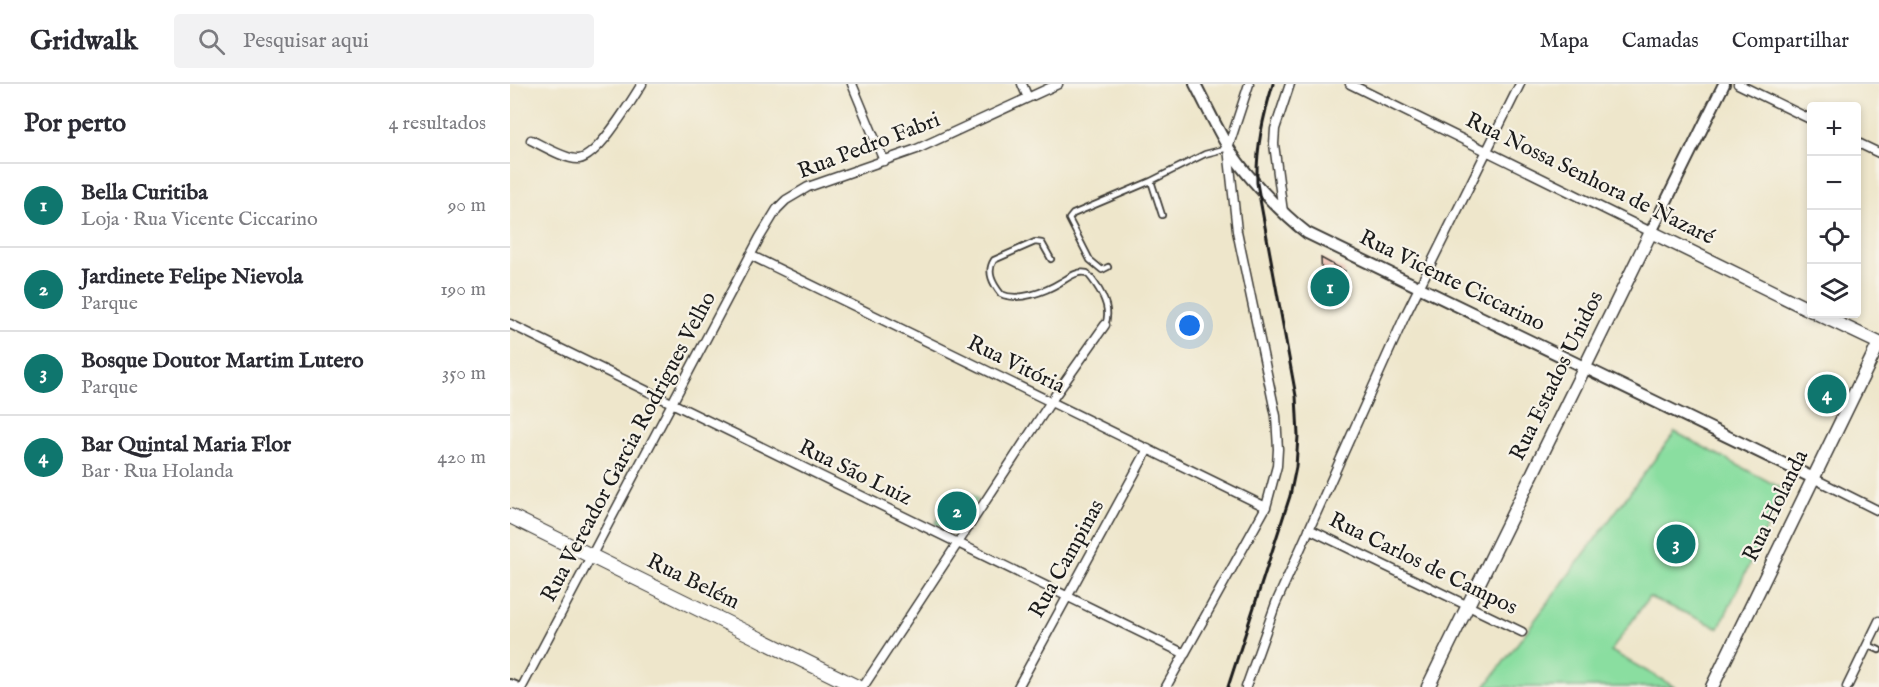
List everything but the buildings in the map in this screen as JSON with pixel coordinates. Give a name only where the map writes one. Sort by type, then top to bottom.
[{"type":"main road","name":"Rua Nossa Senhora de Nazaré","points":[[1651,232],[1807,308]]},
{"type":"main road","name":"Rua Estados Unidos","points":[[1428,687],[1651,232]]},
{"type":"main road","points":[[1826,318],[1879,343]]},
{"type":"main road","name":"Rua Holanda","points":[[1712,687],[1879,343]]},
{"type":"main road","name":"Rua Belém","points":[[510,516],[857,687]]},
{"type":"street","points":[[531,140],[570,158],[580,159],[595,150],[642,84]]},
{"type":"street","points":[[852,84],[884,161]]},
{"type":"street","points":[[1022,84],[1028,98]]},
{"type":"street","name":"Rua Pedro Fabri","points":[[750,255],[777,209],[791,196],[822,181],[884,161],[932,142],[1058,84]]},
{"type":"street","name":"Rua Vicente Ciccarino","points":[[1196,84],[1228,148],[1283,212],[1307,233],[1879,511]]},
{"type":"street","points":[[1166,687],[1266,507],[1277,466],[1278,433],[1272,393],[1239,242],[1228,148],[1250,84]]},
{"type":"street","points":[[1283,212],[1274,144],[1275,129],[1290,84]]},
{"type":"street","name":"Rua Nossa Senhora de Nazaré","points":[[1350,84],[1651,232]]},
{"type":"street","points":[[1246,687],[1276,603],[1309,529],[1420,287],[1520,84]]},
{"type":"street","name":"Rua Estados Unidos","points":[[1651,232],[1724,84]]},
{"type":"street","points":[[1738,84],[1807,118]]},
{"type":"street","points":[[1861,144],[1879,153]]},
{"type":"street","name":"Rua Vitória","points":[[750,255],[1266,507]]},
{"type":"street","name":"Rua Vereador Garcia Rodrigues Velho","points":[[522,687],[750,255]]},
{"type":"street","name":"Rua São Luiz","points":[[510,324],[1185,654]]},
{"type":"street","points":[[863,687],[1051,402],[1105,325]]},
{"type":"street","name":"Rua Campinas","points":[[1018,687],[1148,449]]},
{"type":"street","name":"Rua Carlos de Campos","points":[[1309,529],[1522,632]]},
{"type":"street","points":[[1847,687],[1879,621]]},
{"type":"street","points":[[510,685],[514,687]]},
{"type":"lane","points":[[1108,267],[1102,270],[1089,260],[1069,219],[1073,214],[1151,181],[1205,154],[1228,148]]},
{"type":"lane","points":[[1151,181],[1162,215]]},
{"type":"lane","points":[[1051,260],[1042,243],[1035,242],[994,260],[990,266],[994,285],[1001,294],[1016,298],[1058,284],[1079,271],[1087,273],[1094,281],[1108,311],[1105,325]]},
{"type":"lane","points":[[1868,645],[1879,650]]},
{"type":"green space","points":[[1675,432],[1785,490],[1719,628],[1649,597],[1611,651],[1675,687],[1485,687]]},
{"type":"green space","points":[[958,487],[978,499],[955,536],[935,524]]},
{"type":"railway","points":[[1228,687],[1290,496],[1296,467],[1298,436],[1296,396],[1257,183],[1261,133],[1273,84]]},
{"type":"place","name":"Bella Curitiba","points":[[1330,287]]},
{"type":"place","name":"Bar Quintal Maria Flor","points":[[1827,394]]},
{"type":"place","name":"Jardinete Felipe Nievola","points":[[957,511]]},
{"type":"place","name":"Bosque Doutor Martim Lutero","points":[[1676,544]]}]
